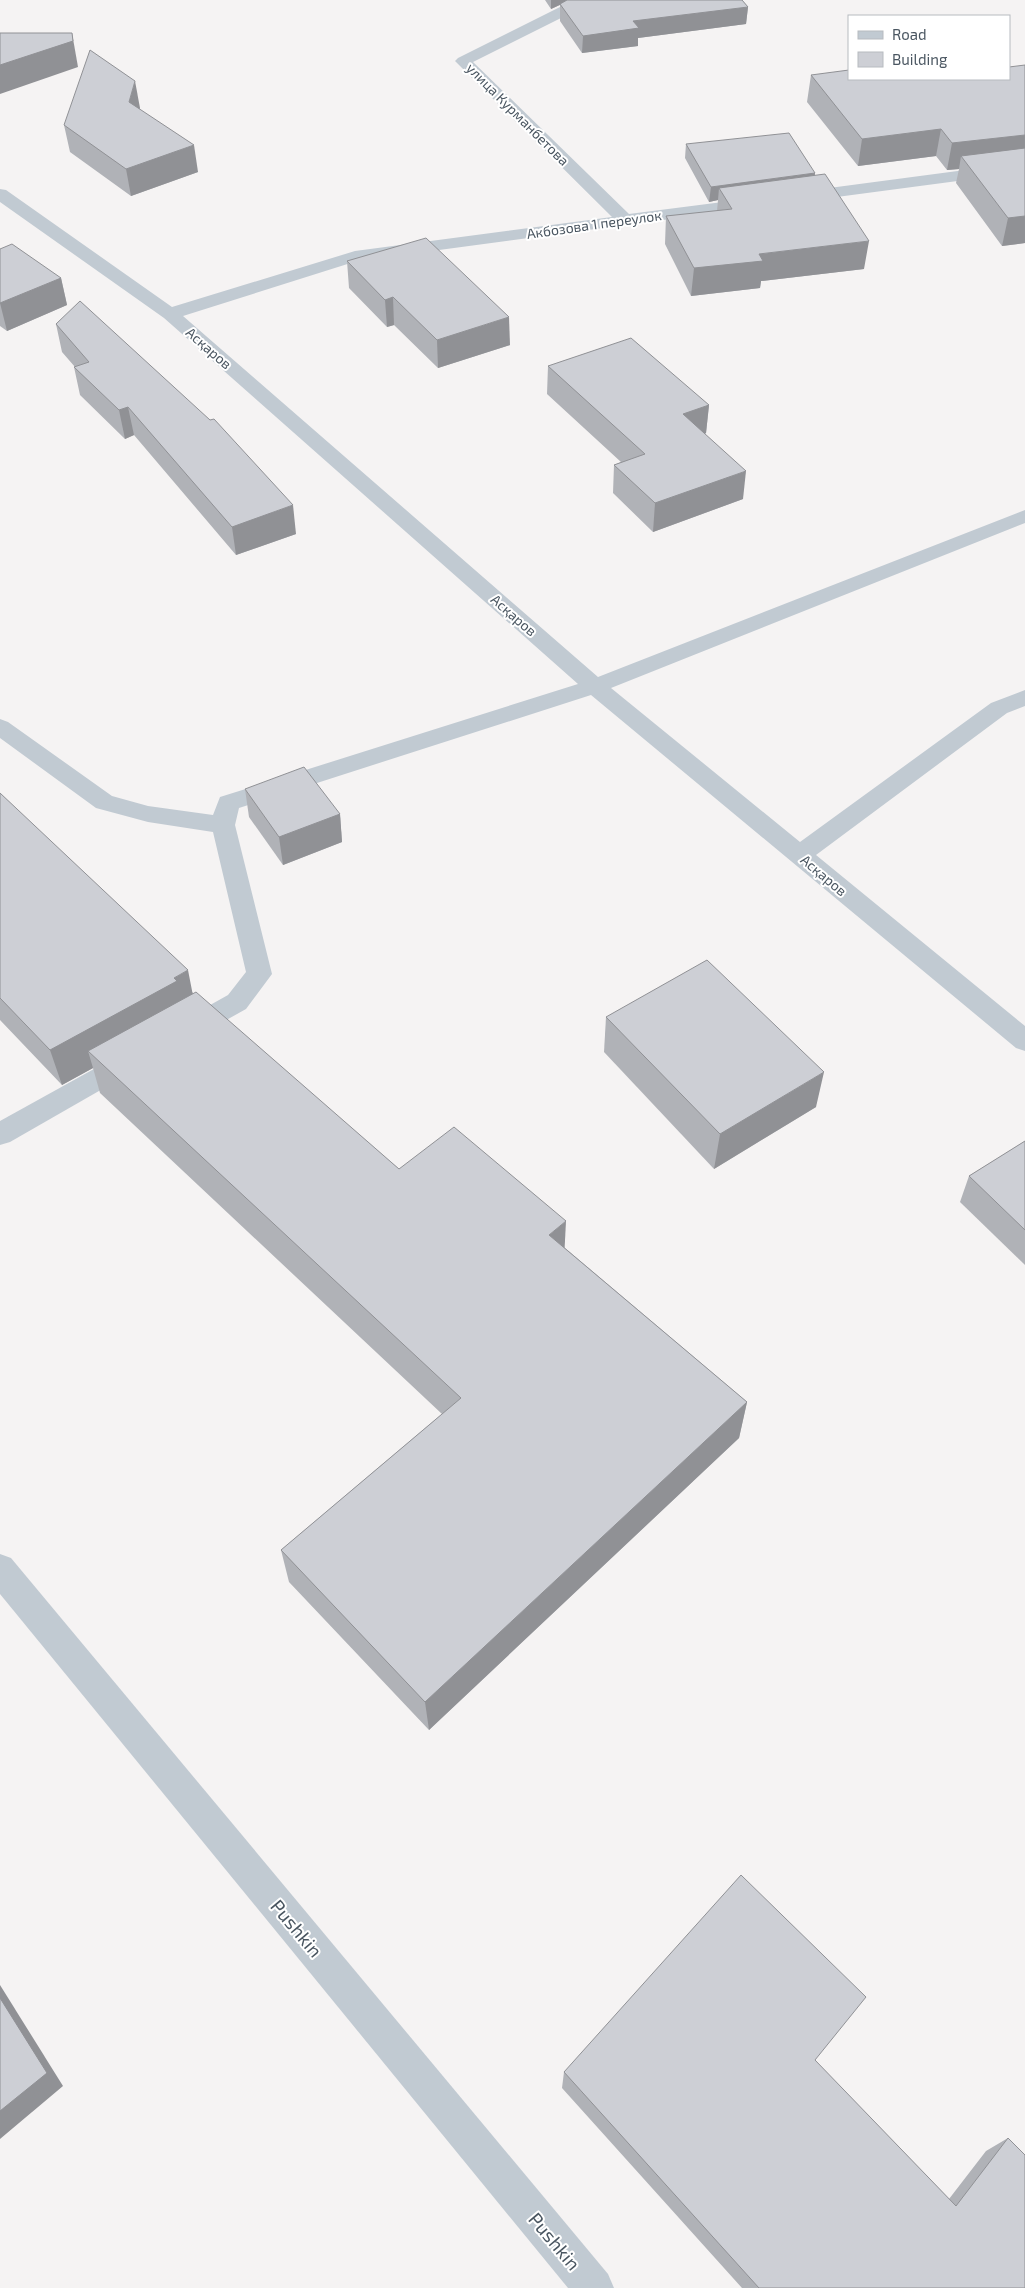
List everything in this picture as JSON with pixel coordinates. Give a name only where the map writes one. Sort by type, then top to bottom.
[{"type":"street","name":"улица Курманбетова","points":[[586,0],[463,61],[625,220]]},
{"type":"street","name":"Акбозова 1 переулок","points":[[170,314],[355,256],[1025,167]]},
{"type":"street","name":"Асқаров","points":[[0,194],[170,314],[595,686],[1025,1040]]},
{"type":"street","points":[[0,1134],[237,1002],[259,974],[223,825],[228,803],[595,686],[1025,516]]},
{"type":"street","points":[[800,855],[999,708],[1025,698]]},
{"type":"street","points":[[0,727],[104,802],[148,814],[223,825]]},
{"type":"street","name":"Pushkin","points":[[0,1569],[594,2288]]},
{"type":"building","points":[[567,0],[742,0],[748,7],[633,21],[639,28],[583,36],[560,4]]},
{"type":"building","points":[[0,33],[72,33],[73,41],[0,65]]},
{"type":"building","points":[[90,50],[135,81],[129,102],[194,145],[126,169],[64,125]]},
{"type":"building","points":[[1025,65],[1025,135],[952,143],[941,129],[862,139],[811,75],[848,70],[848,80],[1010,80],[1010,67]]},
{"type":"building","points":[[789,133],[815,173],[711,187],[686,144]]},
{"type":"building","points":[[1025,148],[1025,216],[1008,218],[961,156]]},
{"type":"building","points":[[825,174],[869,241],[759,254],[763,261],[694,268],[666,216],[732,209],[719,188]]},
{"type":"building","points":[[426,238],[509,317],[437,340],[393,297],[385,300],[347,261]]},
{"type":"building","points":[[12,244],[61,278],[0,303],[0,249]]},
{"type":"building","points":[[80,301],[210,420],[214,419],[293,505],[232,527],[128,407],[119,410],[74,367],[89,362],[56,324]]},
{"type":"building","points":[[631,338],[709,405],[683,414],[746,471],[655,503],[614,465],[645,454],[548,366]]},
{"type":"building","points":[[304,767],[340,814],[279,837],[245,789]]},
{"type":"building","points":[[0,793],[188,970],[174,978],[177,981],[50,1050],[0,998]]},
{"type":"building","points":[[707,960],[824,1072],[720,1134],[606,1017]]},
{"type":"building","points":[[196,992],[399,1169],[454,1127],[566,1221],[549,1235],[747,1402],[425,1702],[281,1550],[461,1398],[88,1051]]},
{"type":"building","points":[[1025,1141],[1025,1230],[969,1176]]},
{"type":"building","points":[[741,1875],[866,1997],[815,2060],[956,2206],[1008,2138],[1025,2155],[1025,2288],[759,2288],[564,2072]]},
{"type":"building","points":[[0,1998],[47,2073],[0,2111]]}]
